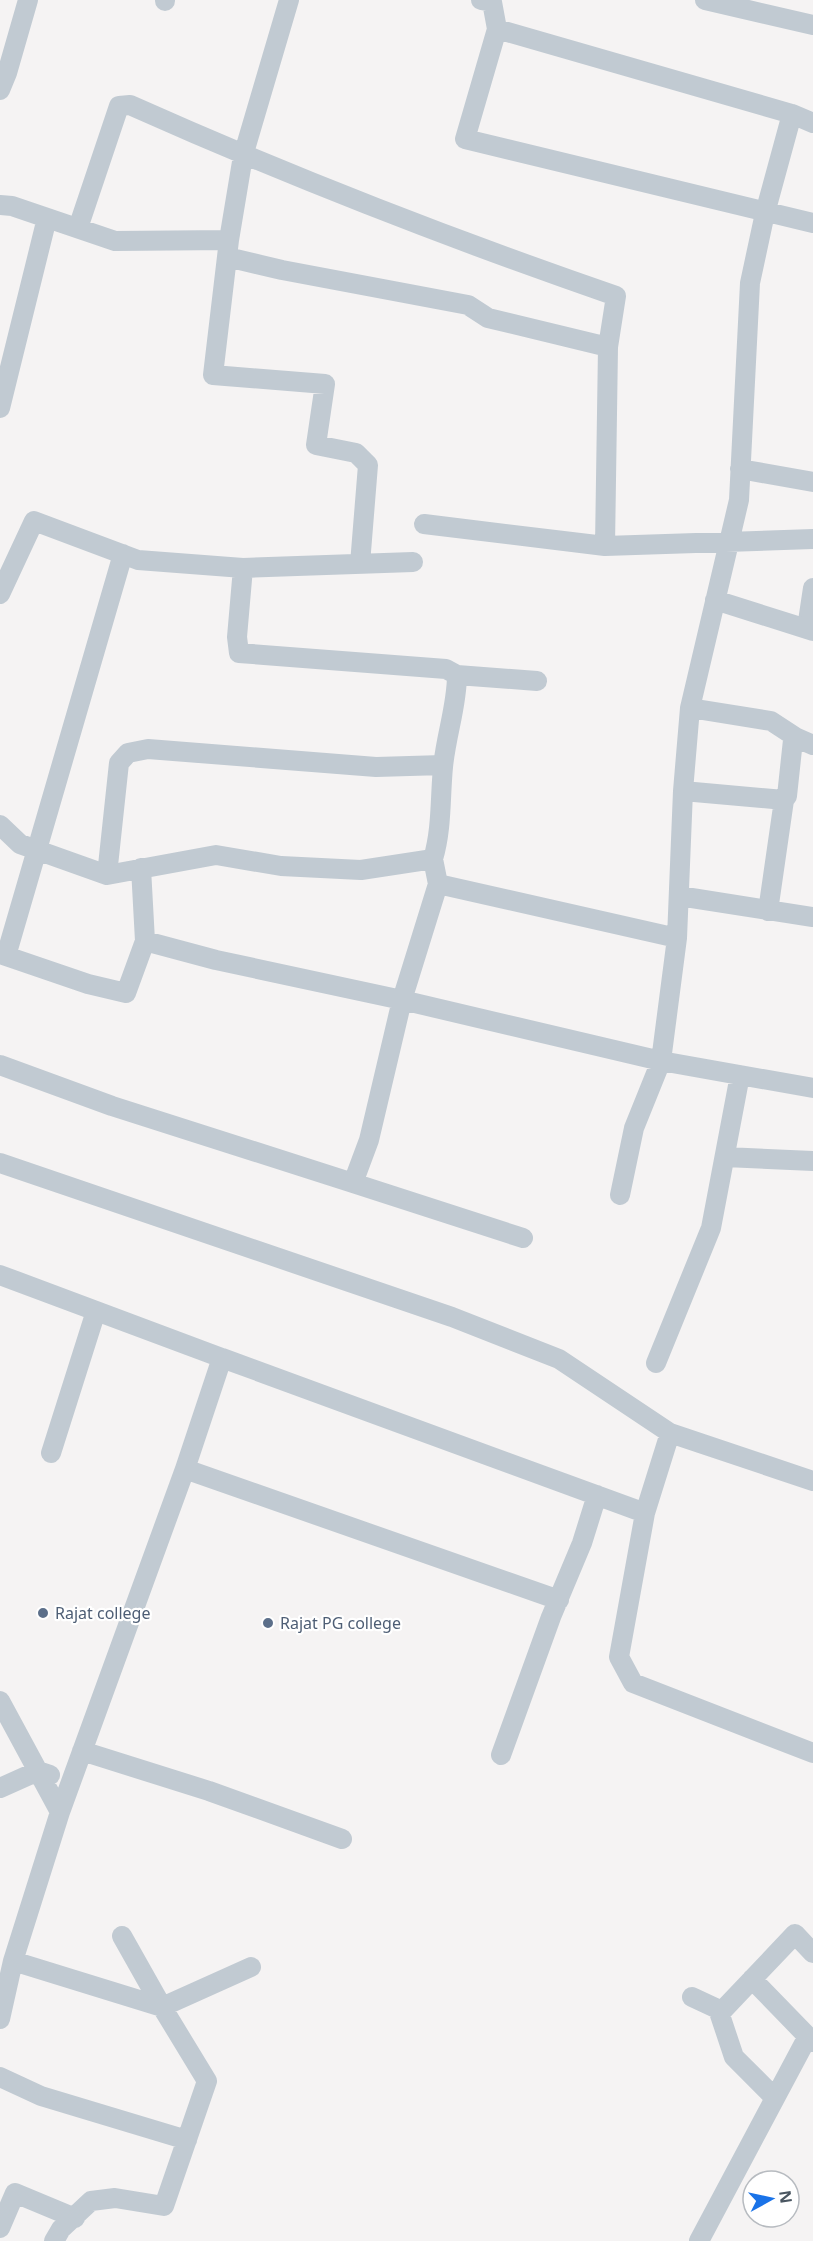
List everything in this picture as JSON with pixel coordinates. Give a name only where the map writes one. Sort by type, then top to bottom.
[{"type":"street","points":[[0,90],[8,73],[28,0]]},
{"type":"street","points":[[289,0],[243,156],[228,248],[213,375],[325,384],[316,445],[356,453],[368,465],[360,564]]},
{"type":"street","points":[[705,0],[813,25]]},
{"type":"street","points":[[489,1],[497,29],[465,139],[813,223]]},
{"type":"street","points":[[497,29],[792,114],[813,123]]},
{"type":"street","points":[[78,228],[119,106],[130,105],[243,156],[509,259],[616,296],[608,347],[605,546]]},
{"type":"street","points":[[620,1195],[634,1128],[661,1061],[677,938],[683,791],[690,708],[739,500],[750,283],[765,213],[792,114]]},
{"type":"street","points":[[0,205],[12,206],[115,241],[228,248],[282,270],[468,305],[488,318],[608,347]]},
{"type":"street","points":[[0,408],[47,218]]},
{"type":"street","points":[[740,469],[813,482]]},
{"type":"street","points":[[0,594],[34,521],[138,560],[243,568],[413,562]]},
{"type":"street","points":[[424,524],[605,546],[813,539]]},
{"type":"street","points":[[123,554],[37,850],[3,955],[88,984],[126,993],[145,941],[141,868]]},
{"type":"street","points":[[243,568],[237,637],[239,653],[446,669],[457,675],[537,681]]},
{"type":"street","points":[[715,600],[810,630],[813,588]]},
{"type":"street","points":[[353,1184],[369,1140],[402,1000],[438,884],[433,859],[439,840],[443,765],[457,695],[457,675]]},
{"type":"street","points":[[690,708],[771,721],[805,742]]},
{"type":"street","points":[[768,910],[783,800],[787,796],[793,740],[805,742]]},
{"type":"street","points":[[107,875],[119,764],[128,753],[148,749],[376,767],[443,765]]},
{"type":"street","points":[[683,791],[783,800]]},
{"type":"street","points":[[0,825],[20,844],[107,875],[216,855],[281,866],[361,870],[433,859]]},
{"type":"street","points":[[438,884],[677,938]]},
{"type":"street","points":[[679,896],[813,917]]},
{"type":"street","points":[[145,941],[216,960],[402,1000],[661,1061],[813,1088]]},
{"type":"street","points":[[0,1065],[112,1106],[523,1238]]},
{"type":"street","points":[[656,1363],[711,1228],[740,1075]]},
{"type":"street","points":[[725,1157],[813,1161]]},
{"type":"street","points":[[0,1163],[452,1317],[559,1359],[670,1433],[813,1481]]},
{"type":"street","points":[[0,1275],[645,1513]]},
{"type":"street","points":[[51,1453],[96,1311]]},
{"type":"street","points":[[0,2019],[14,1961],[60,1812],[185,1469],[222,1358]]},
{"type":"street","points":[[670,1433],[645,1513],[619,1657],[633,1683],[813,1753]]},
{"type":"street","points":[[185,1469],[558,1600]]},
{"type":"street","points":[[501,1755],[558,1600],[582,1543],[597,1496]]},
{"type":"street","points":[[0,1701],[60,1812]]},
{"type":"street","points":[[82,1751],[209,1791],[342,1839]]},
{"type":"street","points":[[0,1788],[38,1771],[71,1782]]},
{"type":"street","points":[[692,1997],[722,2011],[795,1934],[813,1953]]},
{"type":"street","points":[[54,2241],[61,2229],[92,2201],[115,2198],[164,2206],[207,2081],[122,1936]]},
{"type":"street","points":[[14,1961],[162,2007],[251,1967]]},
{"type":"street","points":[[699,2241],[775,2098],[810,2040],[752,1979]]},
{"type":"street","points":[[718,2009],[734,2056],[775,2098]]},
{"type":"street","points":[[0,2077],[41,2096],[187,2139]]},
{"type":"street","points":[[0,2228],[15,2193],[75,2218]]},
{"type":"place","name":"Rajat college","points":[[43,1613]]},
{"type":"place","name":"Rajat PG college","points":[[268,1623]]}]
